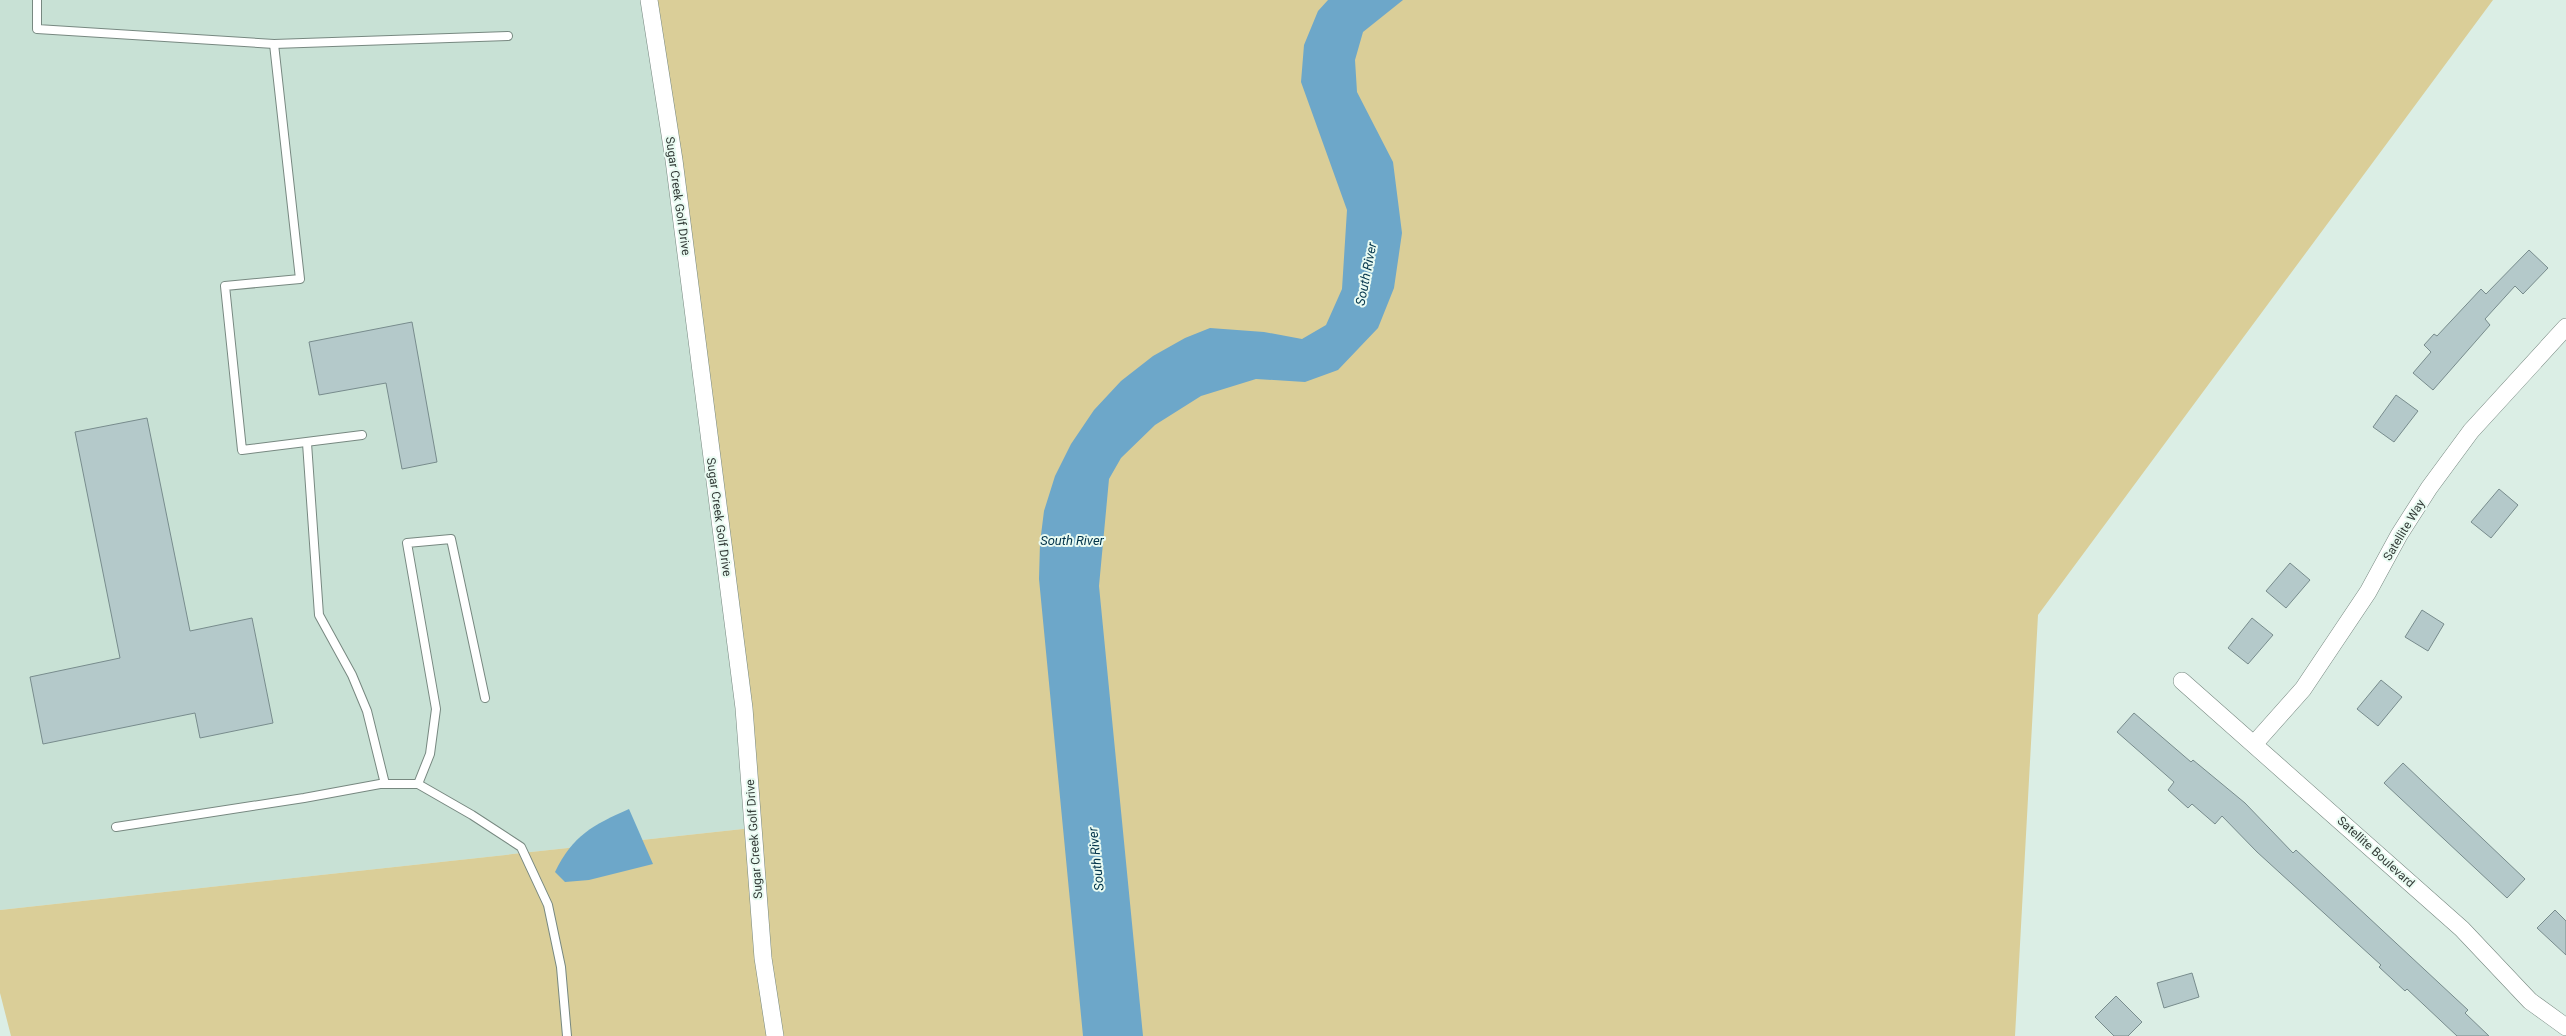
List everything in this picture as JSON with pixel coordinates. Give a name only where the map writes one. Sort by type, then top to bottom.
[{"type":"street","name":"Sugar Creek Golf Drive","points":[[649,0],[674,160],[744,708],[763,958],[775,1036]]},
{"type":"street","name":"Satellite Way","points":[[2255,743],[2303,689],[2368,592],[2399,535],[2429,488],[2471,431],[2566,327]]},
{"type":"street","name":"Satellite Boulevard","points":[[2182,681],[2255,743],[2462,929],[2530,1001],[2566,1027]]},
{"type":"lane","points":[[36,0],[37,29],[274,44],[508,36]]},
{"type":"lane","points":[[274,44],[300,279],[225,286],[242,450],[362,435]]},
{"type":"lane","points":[[307,443],[319,615],[352,674],[367,711],[385,784]]},
{"type":"lane","points":[[418,784],[430,754],[436,709],[407,543],[451,540],[485,698]]},
{"type":"lane","points":[[116,827],[385,784],[418,784],[472,815],[521,847],[548,905],[561,967],[567,1036]]},
{"type":"shaded area","points":[[0,0],[649,0],[752,828],[0,910]]},
{"type":"shaded area","points":[[649,0],[2493,0],[2038,615],[2015,1036],[11,1036],[0,993],[0,910],[752,828]]},
{"type":"water","name":"South River","points":[[1328,0],[1403,0],[1363,32],[1355,60],[1357,92],[1393,162],[1402,233],[1394,288],[1378,328],[1338,370],[1305,382],[1256,379],[1201,396],[1155,425],[1121,458],[1109,479],[1099,586],[1143,1036],[1083,1036],[1039,579],[1040,543],[1044,511],[1055,476],[1071,444],[1094,410],[1121,381],[1153,356],[1185,338],[1210,328],[1264,332],[1302,339],[1326,325],[1342,289],[1347,210],[1301,82],[1304,45],[1318,11]]},
{"type":"water","points":[[629,809],[653,864],[589,880],[565,882],[555,872],[569,849],[585,833],[605,820]]},
{"type":"building","points":[[2529,250],[2548,268],[2523,294],[2515,286],[2485,319],[2490,325],[2433,390],[2413,373],[2431,352],[2424,345],[2434,334],[2437,336],[2481,289],[2486,294]]},
{"type":"building","points":[[412,322],[437,462],[402,469],[386,383],[319,395],[309,342]]},
{"type":"building","points":[[2396,395],[2418,411],[2394,442],[2373,427]]},
{"type":"building","points":[[147,418],[190,631],[252,618],[273,723],[200,738],[195,713],[43,744],[30,677],[120,658],[75,432]]},
{"type":"building","points":[[2499,489],[2518,505],[2491,538],[2471,522]]},
{"type":"building","points":[[2290,563],[2310,580],[2286,608],[2266,591]]},
{"type":"building","points":[[2422,610],[2444,624],[2428,651],[2405,637]]},
{"type":"building","points":[[2252,618],[2273,635],[2248,664],[2228,648]]},
{"type":"building","points":[[2381,680],[2402,697],[2378,726],[2357,709]]},
{"type":"building","points":[[2134,713],[2191,762],[2193,760],[2245,803],[2293,853],[2296,850],[2468,1010],[2465,1013],[2489,1036],[2457,1036],[2407,989],[2405,991],[2379,967],[2381,965],[2257,852],[2222,816],[2215,824],[2192,804],[2188,808],[2168,790],[2174,782],[2117,732]]},
{"type":"building","points":[[2403,763],[2525,879],[2507,898],[2384,783]]},
{"type":"building","points":[[2555,910],[2566,921],[2566,955],[2537,928]]},
{"type":"building","points":[[2192,973],[2199,997],[2164,1008],[2157,983]]},
{"type":"building","points":[[2116,996],[2142,1022],[2128,1036],[2114,1036],[2095,1017]]}]
